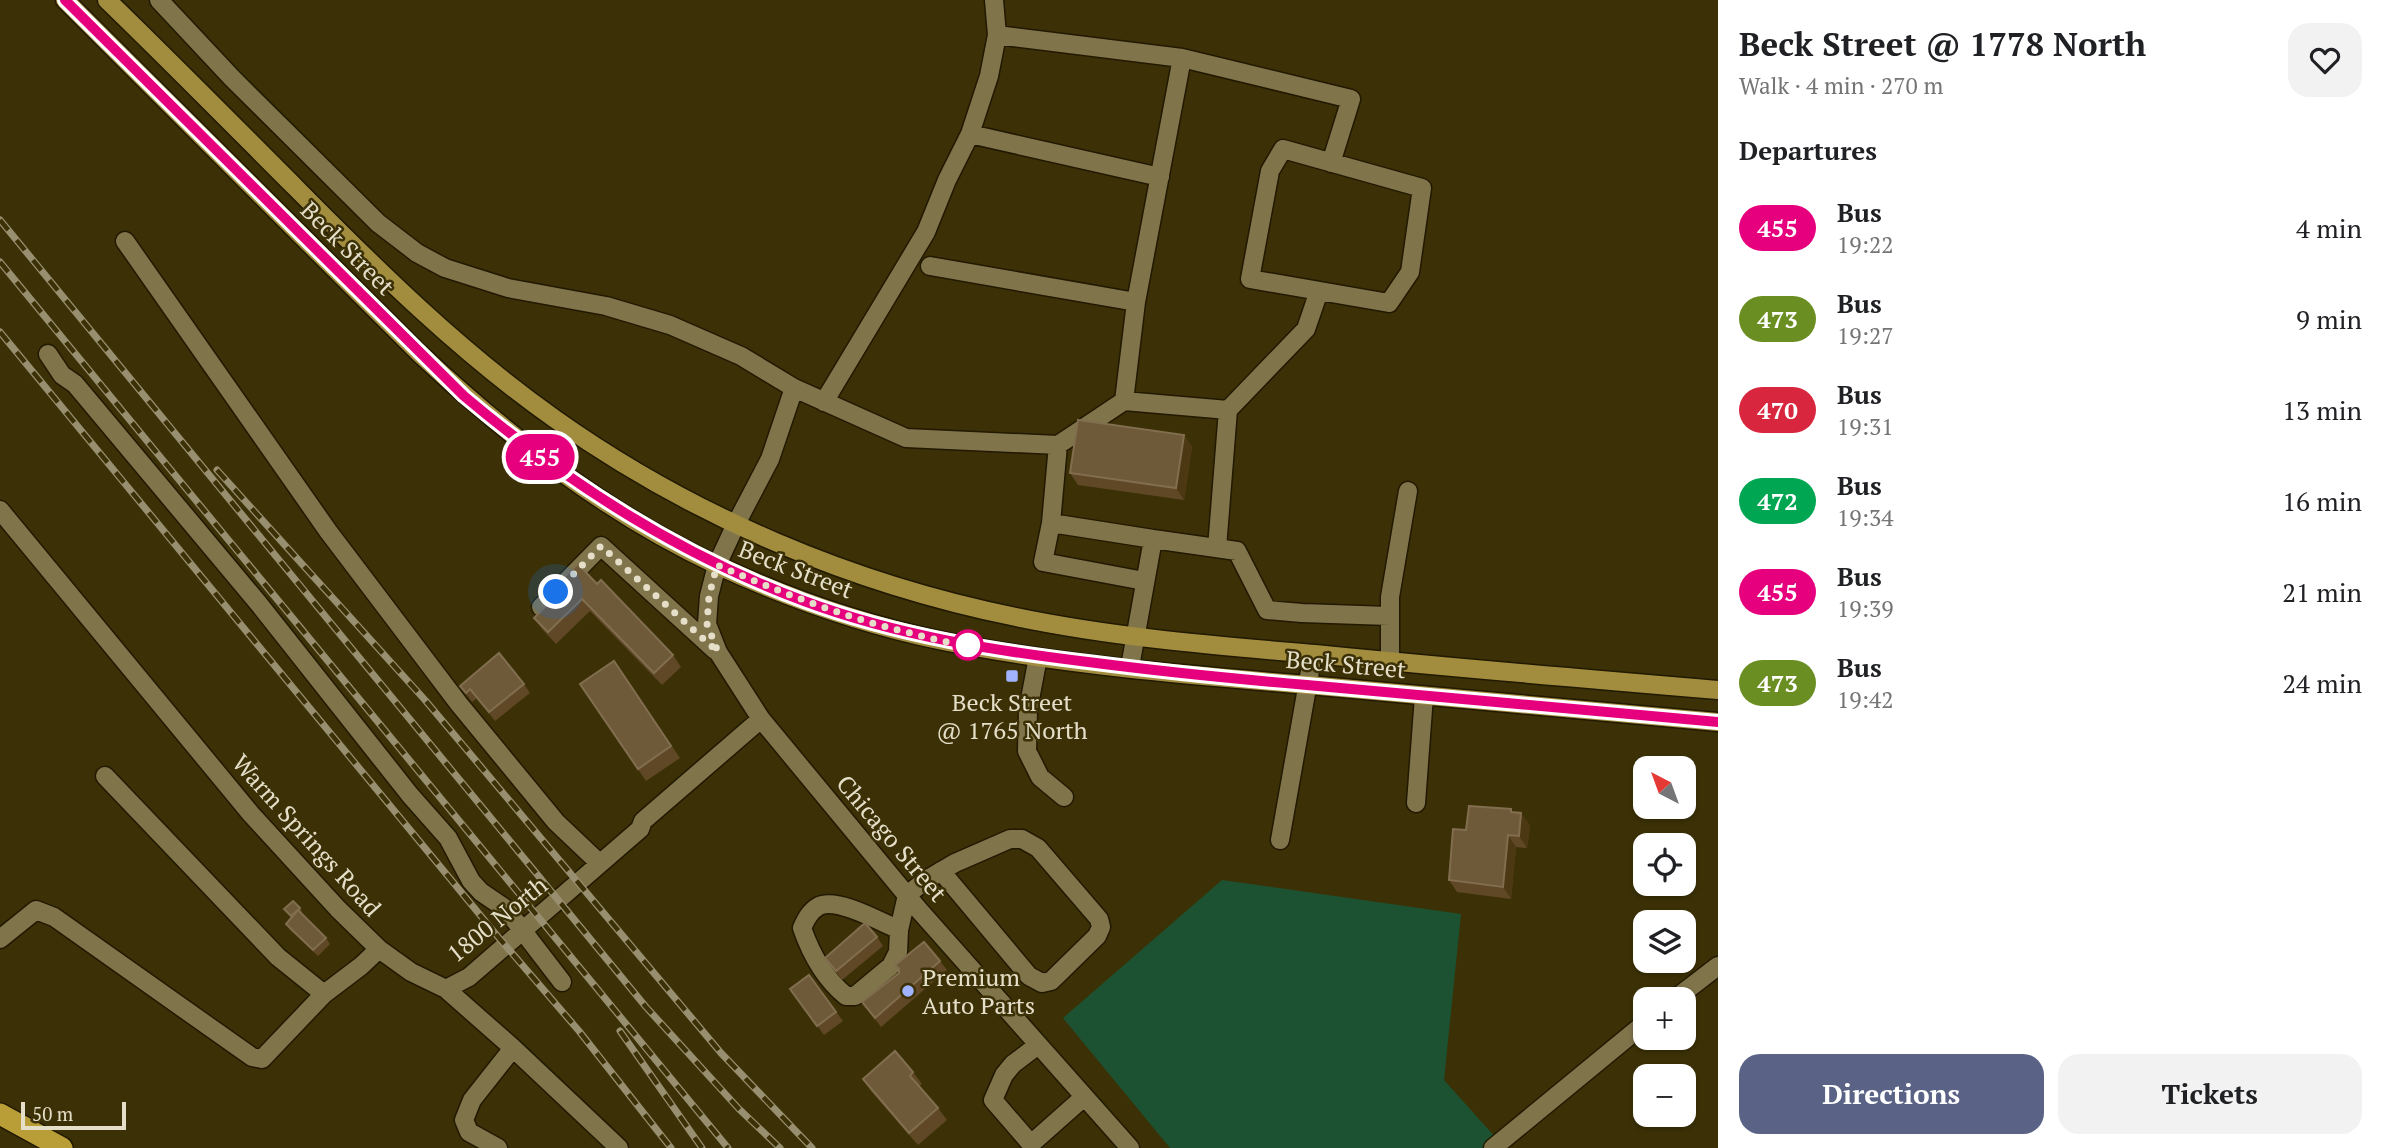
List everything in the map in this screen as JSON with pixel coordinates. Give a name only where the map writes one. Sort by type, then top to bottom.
[{"type":"highway","points":[[0,1114],[62,1148]]},
{"type":"main road","name":"Beck Street","points":[[65,0],[464,396],[509,433],[595,495],[636,521],[717,565],[805,601],[863,620],[940,640],[1038,657],[1718,722]]},
{"type":"main road","name":"Beck Street","points":[[107,0],[342,234],[466,350],[535,405],[601,450],[656,483],[736,524],[834,565],[930,597],[1021,619],[1136,635],[1390,662],[1718,690]]},
{"type":"street","points":[[159,0],[232,78],[359,205],[417,253],[444,268],[508,288],[606,306],[670,325],[741,356],[794,388],[906,438],[1058,445],[1124,401],[1228,410]]},
{"type":"street","points":[[824,402],[926,232],[970,134],[989,76],[997,35],[994,0]]},
{"type":"street","points":[[997,35],[1182,58],[1351,99],[1331,163]]},
{"type":"street","points":[[1124,401],[1136,302],[1182,58]]},
{"type":"street","points":[[970,134],[1160,177]]},
{"type":"street","points":[[1283,149],[1331,163],[1422,188],[1410,272],[1389,303],[1250,279],[1270,171],[1283,149]]},
{"type":"street","points":[[125,242],[328,531],[459,704],[556,822],[594,858]]},
{"type":"street","points":[[930,266],[1136,302]]},
{"type":"street","points":[[1217,548],[1228,410],[1306,329],[1319,291]]},
{"type":"street","points":[[48,354],[62,375],[75,384],[259,604],[410,795],[448,838],[471,881],[481,892],[506,909],[562,982]]},
{"type":"street","name":"Chicago Street","points":[[794,388],[770,459],[717,565],[709,596],[707,624],[718,652],[761,719],[907,895],[1130,1148]]},
{"type":"street","points":[[1058,445],[1051,523],[1043,562],[1144,581]]},
{"type":"street","points":[[1390,662],[1389,616],[1408,491]]},
{"type":"street","name":"Warm Springs Road","points":[[0,510],[251,814],[338,909],[379,949],[411,972],[446,989],[619,1148]]},
{"type":"street","points":[[1051,523],[1237,551],[1267,610],[1389,616]]},
{"type":"street","points":[[1130,667],[1153,539]]},
{"type":"street","points":[[541,607],[601,546],[718,652]]},
{"type":"street","points":[[1280,840],[1309,685],[1312,654]]},
{"type":"street","points":[[1038,657],[1028,710],[1027,751],[1040,777],[1064,797]]},
{"type":"street","points":[[1416,803],[1424,696]]},
{"type":"street","name":"1800 North","points":[[520,927],[634,823],[643,821],[761,719]]},
{"type":"street","points":[[105,776],[278,957],[324,994]]},
{"type":"street","name":"1800 North","points":[[446,989],[463,968],[520,927],[640,829],[643,821]]},
{"type":"street","points":[[899,930],[832,903],[821,905],[808,915],[802,928],[831,984],[846,996],[855,996],[891,966],[898,952],[899,930],[907,895],[941,871],[1010,839],[1022,839],[1038,848],[1099,919],[1101,927],[1097,936],[1051,981],[1042,983],[1029,975],[941,871]]},
{"type":"street","points":[[0,939],[36,910],[54,917],[251,1057],[262,1059],[324,994],[379,949]]},
{"type":"street","points":[[1691,987],[1718,966]]},
{"type":"street","points":[[1493,1148],[1633,1033]]},
{"type":"street","points":[[1038,1045],[1003,1075],[993,1100],[1031,1144],[1084,1097]]},
{"type":"street","points":[[498,1148],[469,1132],[464,1120],[472,1100],[513,1048]]},
{"type":"street","points":[[592,1148],[603,1133]]},
{"type":"green space","points":[[1222,880],[1461,914],[1444,1080],[1505,1148],[1170,1148],[1063,1018]]},
{"type":"building","points":[[1078,420],[1184,435],[1176,488],[1070,473]]},
{"type":"building","points":[[578,564],[597,584],[601,580],[673,655],[654,673],[582,599],[548,632],[534,618],[562,590],[556,585]]},
{"type":"building","points":[[499,653],[524,684],[489,712],[470,689],[466,693],[460,686]]},
{"type":"building","points":[[614,661],[671,746],[638,769],[580,684]]},
{"type":"building","points":[[1469,806],[1511,809],[1511,812],[1521,813],[1519,836],[1508,835],[1503,887],[1449,880],[1453,829],[1466,830]]},
{"type":"building","points":[[293,901],[300,908],[291,916],[284,909]]},
{"type":"building","points":[[298,910],[326,938],[313,950],[286,924]]},
{"type":"building","points":[[865,923],[877,937],[836,971],[825,958]]},
{"type":"building","points":[[924,942],[940,961],[875,1018],[862,1002],[899,973],[895,965]]},
{"type":"building","points":[[809,975],[836,1012],[817,1026],[790,989]]},
{"type":"building","points":[[895,1051],[913,1072],[910,1076],[938,1108],[909,1133],[863,1079]]},
{"type":"railway","points":[[0,220],[646,1007],[739,1109],[780,1148]]},
{"type":"railway","points":[[0,262],[728,1148]]},
{"type":"railway","points":[[0,332],[499,938],[579,1031],[671,1148]]},
{"type":"railway","points":[[217,470],[425,700],[721,1053],[812,1148]]},
{"type":"railway","points":[[620,1031],[702,1148]]},
{"type":"bus line","name":"455","points":[[65,0],[464,396],[555,468],[595,495],[636,521],[717,565],[758,583],[852,617],[898,630],[1038,657],[1258,681],[1718,722]]},
{"type":"place","name":"Beck Street @ 1765 North","points":[[1012,676]]},
{"type":"place","name":"Premium Auto Parts","points":[[908,991]]},
{"type":"route","points":[[556,592],[601,546],[718,652],[707,624],[709,596],[717,565],[852,617],[968,645]]}]
